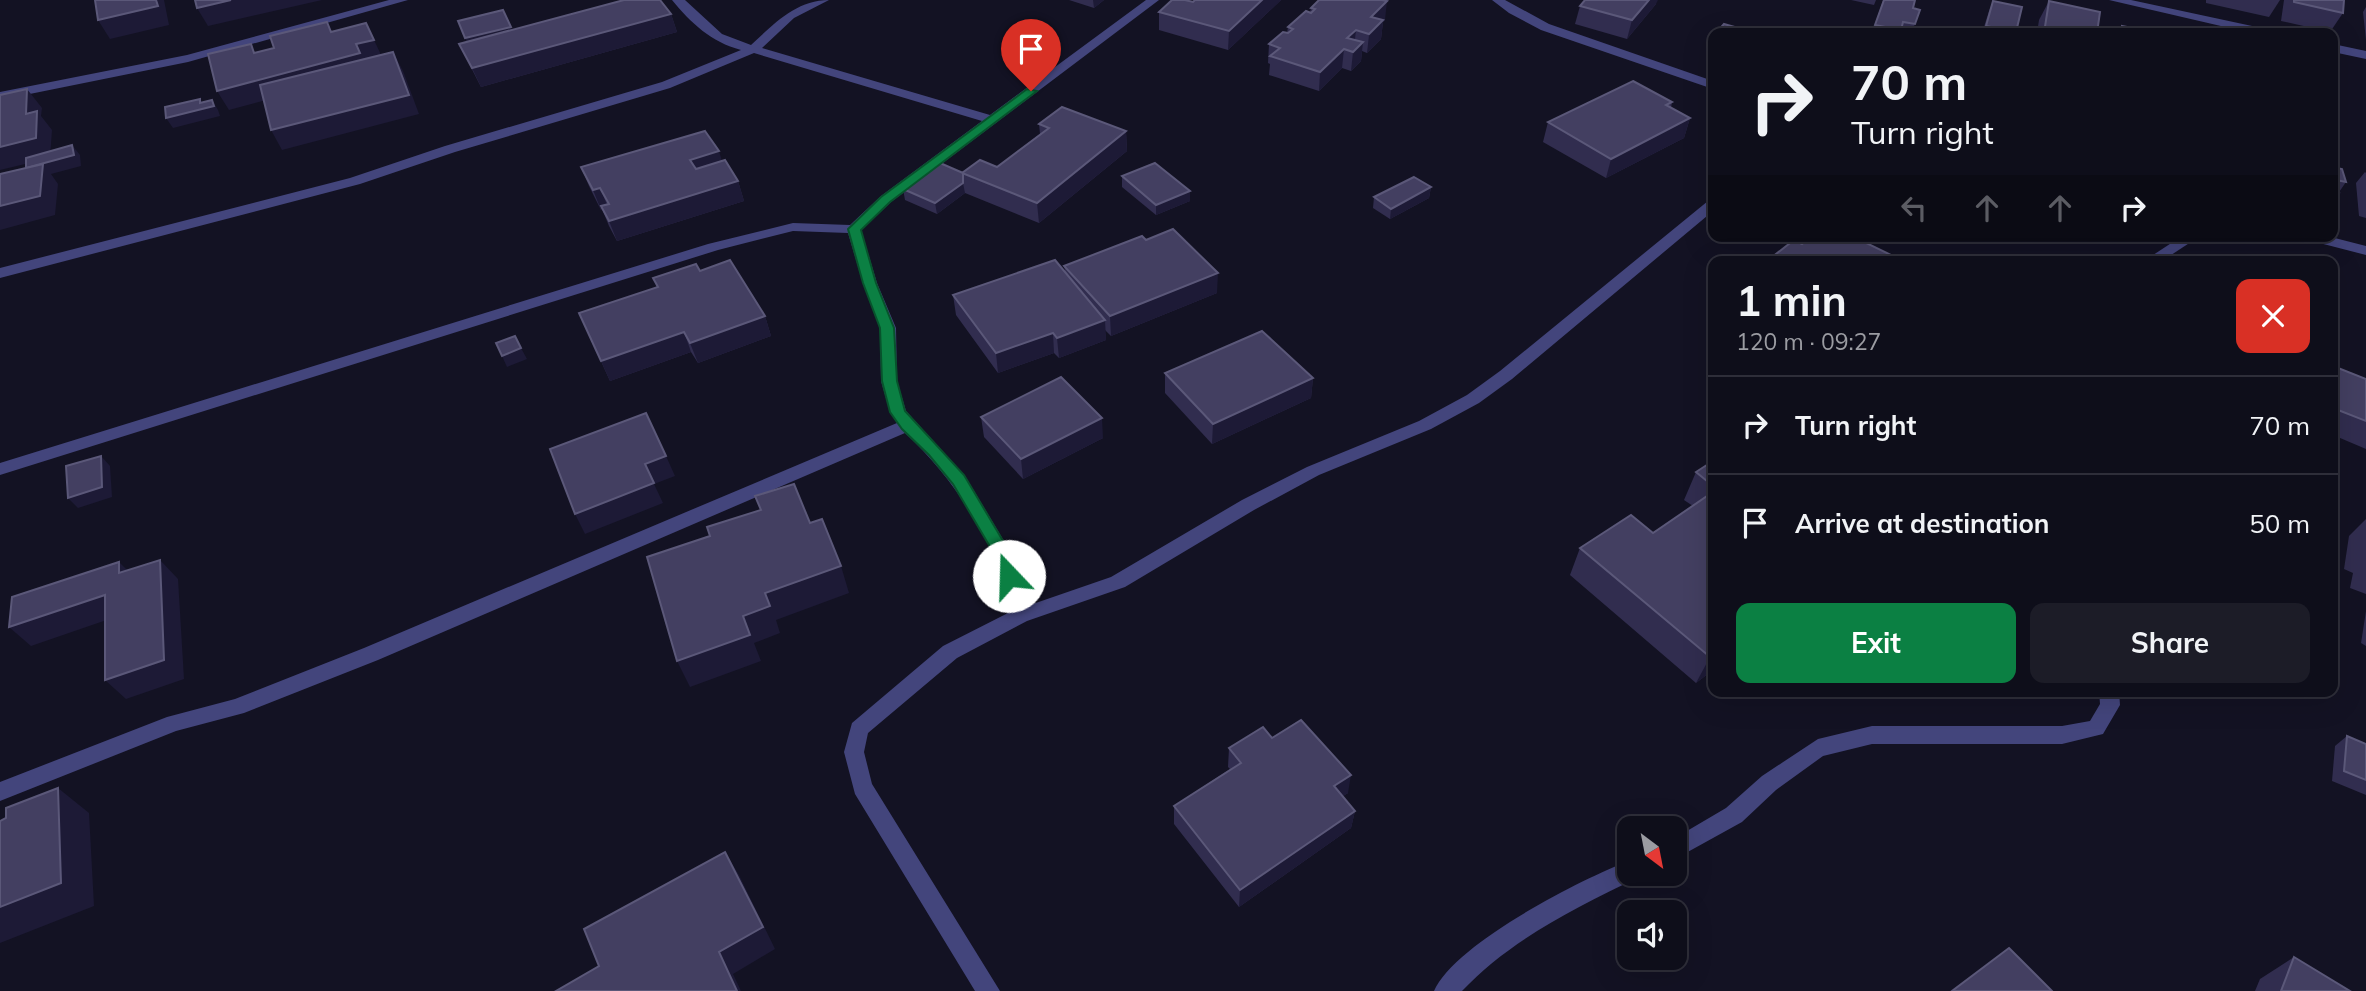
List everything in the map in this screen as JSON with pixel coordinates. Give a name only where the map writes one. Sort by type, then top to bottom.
[{"type":"street","points":[[0,96],[188,58],[402,0]]},
{"type":"street","points":[[678,0],[710,35],[725,43],[992,120]]},
{"type":"street","points":[[0,272],[355,181],[450,149],[666,85],[753,49],[790,16],[823,0]]},
{"type":"street","points":[[0,469],[713,247],[793,227],[854,229],[886,199],[1153,0]]},
{"type":"street","points":[[1498,0],[1545,27],[1708,83]]},
{"type":"street","points":[[2115,0],[2243,28]]},
{"type":"street","points":[[2338,49],[2366,55]]},
{"type":"street","points":[[988,991],[862,788],[854,752],[859,729],[950,652],[1020,615],[1118,582],[1248,505],[1313,471],[1425,425],[1473,399],[1506,375],[1708,208]]},
{"type":"street","points":[[854,229],[887,328],[889,381],[898,412],[959,480],[1004,556],[1020,615]]},
{"type":"street","points":[[2159,256],[2183,242]]},
{"type":"street","points":[[2332,242],[2366,251]]},
{"type":"street","points":[[0,792],[174,723],[237,707],[371,654],[907,425]]},
{"type":"street","points":[[1687,842],[1734,815],[1769,783],[1818,748],[1872,734],[2062,734],[2096,728],[2110,705],[2109,697]]},
{"type":"street","points":[[1446,991],[1481,958],[1548,913],[1617,877]]},
{"type":"building","points":[[95,0],[156,0],[158,6],[98,20]]},
{"type":"building","points":[[195,0],[231,0],[197,8]]},
{"type":"building","points":[[624,0],[660,0],[671,14],[472,68],[459,44]]},
{"type":"building","points":[[1172,0],[1262,0],[1229,31],[1159,12]]},
{"type":"building","points":[[1319,0],[1387,1],[1371,17],[1383,20],[1369,34],[1356,30],[1347,38],[1363,42],[1353,52],[1344,49],[1320,72],[1270,56],[1280,48],[1269,44],[1283,32],[1288,33],[1293,29],[1288,27],[1306,11],[1311,13],[1315,9],[1311,8]]},
{"type":"building","points":[[1585,0],[1649,0],[1632,20],[1580,6]]},
{"type":"building","points":[[1884,0],[1915,0],[1913,8],[1920,10],[1915,24],[1903,22],[1902,28],[1875,25]]},
{"type":"building","points":[[2344,0],[2343,13],[2294,2]]},
{"type":"building","points":[[1993,1],[2022,7],[2017,28],[1986,26]]},
{"type":"building","points":[[2049,1],[2100,12],[2098,28],[2045,28]]},
{"type":"building","points":[[503,10],[511,27],[465,38],[458,21]]},
{"type":"building","points":[[327,22],[331,32],[366,23],[374,40],[356,44],[360,53],[217,91],[208,54],[251,44],[254,53],[274,48],[270,36]]},
{"type":"building","points":[[1724,24],[1738,28],[1720,28]]},
{"type":"building","points":[[393,52],[409,95],[271,130],[260,85]]},
{"type":"building","points":[[1633,81],[1672,102],[1666,105],[1690,118],[1611,159],[1548,122]]},
{"type":"building","points":[[27,89],[26,114],[37,111],[36,138],[0,147],[0,95]]},
{"type":"building","points":[[200,99],[200,103],[212,100],[214,106],[166,118],[165,107]]},
{"type":"building","points":[[1062,107],[1126,131],[1037,203],[962,173],[980,160],[997,167],[1049,128],[1039,124]]},
{"type":"building","points":[[705,131],[719,151],[690,160],[696,169],[725,160],[738,181],[609,221],[601,206],[609,204],[600,188],[593,190],[581,167]]},
{"type":"building","points":[[72,145],[74,155],[26,168],[26,158]]},
{"type":"building","points":[[940,163],[963,173],[963,183],[935,203],[903,189]]},
{"type":"building","points":[[1155,163],[1190,191],[1156,205],[1122,176]]},
{"type":"building","points":[[43,164],[40,196],[0,206],[0,174]]},
{"type":"building","points":[[2338,168],[2342,169],[2346,182],[2338,180]]},
{"type":"building","points":[[1414,177],[1431,187],[1391,209],[1374,197]]},
{"type":"building","points":[[1173,229],[1218,273],[1110,316],[1064,266],[1142,236],[1146,240]]},
{"type":"building","points":[[1791,242],[1864,242],[1893,256],[1773,256]]},
{"type":"building","points":[[730,260],[765,316],[690,343],[684,332],[601,361],[579,313],[658,287],[653,278],[696,264],[700,271]]},
{"type":"building","points":[[1055,260],[1105,320],[1057,338],[1053,333],[996,353],[953,295]]},
{"type":"building","points":[[1262,331],[1313,378],[1213,424],[1165,373]]},
{"type":"building","points":[[515,336],[521,348],[502,356],[496,343]]},
{"type":"building","points":[[2338,368],[2366,379],[2366,421],[2338,410]]},
{"type":"building","points":[[1061,377],[1102,418],[1021,459],[981,417]]},
{"type":"building","points":[[646,413],[666,456],[645,464],[654,483],[575,514],[550,449]]},
{"type":"building","points":[[101,456],[102,487],[68,498],[66,466]]},
{"type":"building","points":[[1708,464],[1708,482],[1696,472]]},
{"type":"building","points":[[794,484],[810,523],[822,519],[841,566],[765,593],[770,606],[743,616],[750,635],[677,661],[647,557],[710,536],[707,527],[761,510],[755,496]]},
{"type":"building","points":[[1708,495],[1708,655],[1580,548],[1631,515],[1653,533]]},
{"type":"building","points":[[160,560],[164,660],[105,680],[105,595],[9,627],[12,597],[119,562],[119,573]]},
{"type":"building","points":[[1301,720],[1351,775],[1334,786],[1355,811],[1240,890],[1174,806],[1241,763],[1229,748],[1263,727],[1272,738]]},
{"type":"building","points":[[2347,736],[2366,744],[2366,780],[2344,771]]},
{"type":"building","points":[[58,788],[61,883],[0,907],[0,821],[6,818],[6,808]]},
{"type":"building","points":[[725,852],[763,927],[719,952],[737,991],[556,991],[599,966],[584,929]]},
{"type":"building","points":[[2009,948],[2052,991],[1952,991]]},
{"type":"building","points":[[2294,957],[2350,991],[2281,991]]},
{"type":"route","points":[[1009,576],[1004,556],[959,480],[898,412],[889,381],[887,328],[854,229],[886,199],[1031,91]]}]
